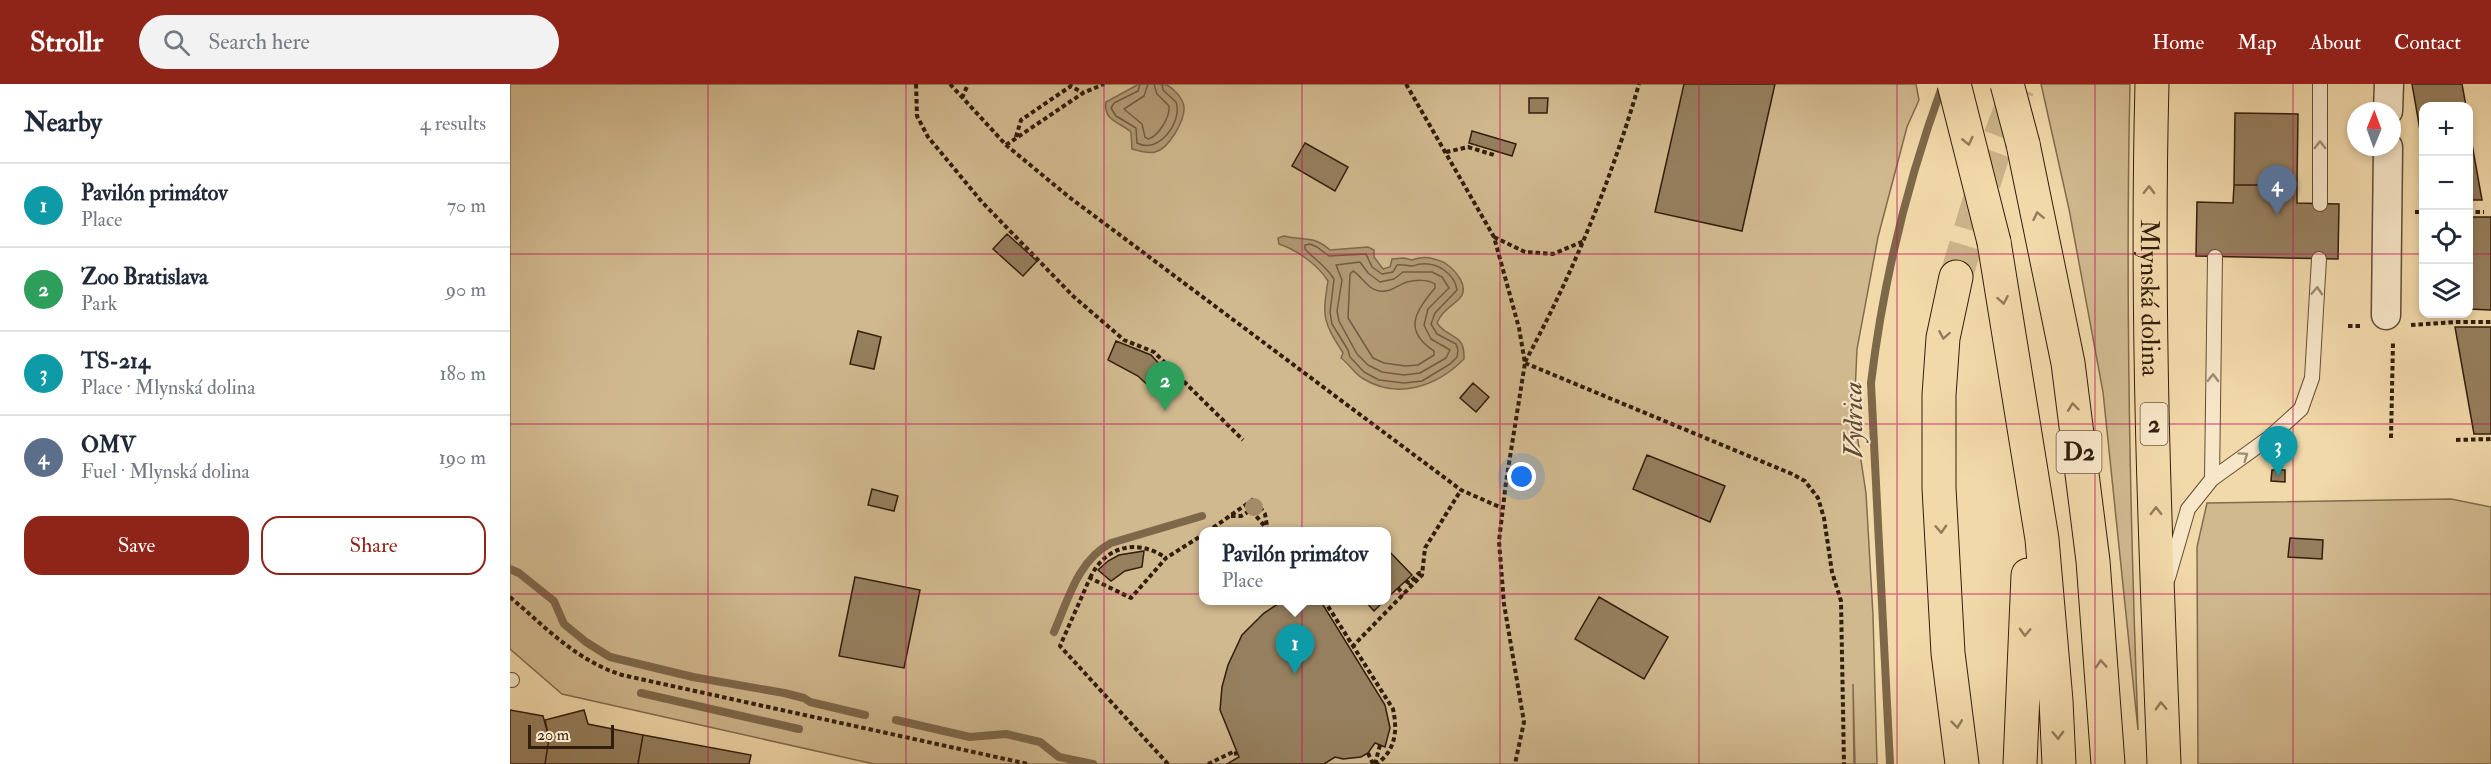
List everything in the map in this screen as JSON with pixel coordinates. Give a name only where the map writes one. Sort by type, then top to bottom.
[{"type":"main road","name":"D2","points":[[1954,84],[1994,242],[2032,468],[2042,539],[2059,764]]},
{"type":"main road","name":"D2","points":[[2007,84],[2023,144],[2068,363],[2093,561],[2108,764]]},
{"type":"main road","name":"Mlynská dolina","points":[[2152,84],[2149,198],[2158,612],[2164,764]]},
{"type":"main road","points":[[1956,277],[1943,339],[1939,394],[1939,488],[1948,653],[1962,764]]},
{"type":"main road","points":[[2020,764],[2032,468]]},
{"type":"street","points":[[2388,102],[2389,84]]},
{"type":"street","points":[[2388,156],[2390,326]]},
{"type":"lane","points":[[2320,84],[2320,204]]},
{"type":"lane","points":[[2212,479],[2215,257]]},
{"type":"lane","points":[[2158,612],[2188,509],[2212,479],[2269,438],[2301,409],[2312,378],[2319,259]]},
{"type":"path","points":[[916,84],[917,116],[928,137],[982,202],[1073,296],[1124,340],[1154,352],[1243,440]]},
{"type":"path","points":[[950,84],[1006,145],[1078,204],[1461,490],[1502,508]]},
{"type":"path","points":[[962,98],[968,84]]},
{"type":"path","points":[[1006,145],[1083,93],[1104,84]]},
{"type":"path","points":[[1406,84],[1494,237],[1511,294],[1525,363]]},
{"type":"path","points":[[1515,764],[1524,722],[1504,604],[1499,541],[1502,508],[1525,363],[1551,315],[1607,184],[1639,84]]},
{"type":"path","points":[[1016,138],[1021,120],[1071,86],[1083,93]]},
{"type":"path","points":[[1446,153],[1468,147],[1494,155]]},
{"type":"path","points":[[2473,212],[2484,212]]},
{"type":"path","points":[[1494,237],[1525,252],[1553,254],[1584,240]]},
{"type":"path","points":[[2348,326],[2491,322]]},
{"type":"path","points":[[2390,326],[2391,438]]},
{"type":"path","points":[[1525,363],[1792,474],[1805,481],[1813,489],[1824,518],[1832,572],[1841,601],[1844,764]]},
{"type":"path","points":[[2456,440],[2491,439]]},
{"type":"path","points":[[1352,647],[1404,595],[1422,573],[1425,548],[1461,490]]},
{"type":"path","points":[[1214,527],[1254,499],[1265,514],[1267,527]]},
{"type":"path","points":[[1231,516],[1241,516],[1251,510],[1265,527]]},
{"type":"path","points":[[1090,578],[1131,598],[1166,558],[1199,537]]},
{"type":"path","points":[[1166,558],[1153,549],[1143,546],[1127,547],[1113,552],[1101,561],[1090,578],[1060,646],[1168,764]]},
{"type":"path","points":[[1406,581],[1409,584],[1419,573],[1422,573]]},
{"type":"path","points":[[1398,588],[1404,595]]},
{"type":"path","points":[[510,597],[582,658],[600,668],[622,675],[1028,764]]},
{"type":"path","points":[[1327,605],[1393,709],[1395,732],[1388,755],[1375,764]]},
{"type":"path","points":[[1375,764],[1380,745]]},
{"type":"path","points":[[1206,763],[1233,752],[1237,753]]},
{"type":"path","points":[[1368,753],[1375,764]]},
{"type":"shaded area","points":[[510,84],[1916,84],[1919,100],[1907,127],[1878,237],[1857,349],[1854,415],[1866,493],[1873,615],[1877,764],[1855,764],[1853,684],[1854,764],[874,764],[562,694],[510,649]]},
{"type":"shaded area","points":[[2041,84],[2130,84],[2129,407],[2138,730],[2103,392],[2069,209]]},
{"type":"shaded area","points":[[2451,499],[2491,507],[2491,764],[2198,764],[2197,547],[2207,503]]},
{"type":"water","points":[[1139,84],[1167,85],[1178,94],[1184,107],[1182,119],[1171,140],[1155,152],[1132,149],[1131,132],[1107,113],[1106,102]]},
{"type":"water","points":[[1284,236],[1313,240],[1330,250],[1368,247],[1374,250],[1374,257],[1383,269],[1390,267],[1392,259],[1429,258],[1445,263],[1457,274],[1463,289],[1459,299],[1444,312],[1437,323],[1462,344],[1464,359],[1453,369],[1429,383],[1402,389],[1375,385],[1356,374],[1341,358],[1343,353],[1328,326],[1325,303],[1328,281],[1319,269],[1306,259],[1279,244],[1278,238]]},
{"type":"building","points":[[1684,84],[1775,84],[1742,231],[1655,212]]},
{"type":"building","points":[[2412,84],[2462,84],[2465,102],[2419,102],[2419,124]]},
{"type":"building","points":[[1529,98],[1548,98],[1547,113],[1529,113]]},
{"type":"building","points":[[2235,113],[2298,114],[2297,185],[2234,185]]},
{"type":"building","points":[[1472,131],[1516,144],[1512,156],[1469,143]]},
{"type":"building","points":[[1305,143],[1348,167],[1335,191],[1292,166]]},
{"type":"building","points":[[2473,150],[2482,200],[2473,200]]},
{"type":"building","points":[[2234,185],[2297,185],[2297,203],[2339,204],[2338,259],[2196,256],[2197,202],[2233,203]]},
{"type":"building","points":[[2473,217],[2491,217],[2491,310],[2473,309]]},
{"type":"building","points":[[1007,234],[1037,261],[1023,276],[993,249]]},
{"type":"building","points":[[2455,327],[2491,327],[2491,434],[2474,434]]},
{"type":"building","points":[[858,331],[881,337],[874,369],[850,364]]},
{"type":"building","points":[[1116,341],[1151,355],[1173,379],[1159,396],[1138,376],[1108,360]]},
{"type":"building","points":[[1473,383],[1489,397],[1476,412],[1460,398]]},
{"type":"building","points":[[1647,455],[1725,486],[1710,522],[1633,489]]},
{"type":"building","points":[[2272,470],[2285,470],[2285,482],[2271,481]]},
{"type":"building","points":[[872,489],[898,496],[894,511],[868,505]]},
{"type":"building","points":[[2290,538],[2323,540],[2322,559],[2288,557]]},
{"type":"building","points":[[1144,551],[1142,567],[1125,571],[1111,581],[1098,570],[1119,555]]},
{"type":"building","points":[[1391,553],[1412,575],[1391,594]]},
{"type":"building","points":[[855,577],[920,590],[904,668],[839,656]]},
{"type":"building","points":[[1599,597],[1668,637],[1644,679],[1575,639]]},
{"type":"building","points":[[1276,605],[1323,605],[1385,705],[1390,728],[1385,747],[1375,743],[1368,753],[1361,757],[1343,759],[1335,757],[1324,764],[1227,764],[1239,757],[1220,710],[1222,687],[1228,665],[1242,635],[1264,613]]},
{"type":"building","points":[[1369,605],[1380,605],[1374,611]]},
{"type":"building","points":[[510,710],[543,716],[549,738],[545,764],[510,764]]},
{"type":"building","points":[[584,710],[588,724],[643,735],[638,764],[545,764],[549,738],[545,720]]},
{"type":"building","points":[[643,735],[751,755],[749,764],[638,764]]},
{"type":"waterway","name":"Vydrica","points":[[1890,764],[1871,383],[1882,307],[1898,232],[1930,120],[1943,84]]},
{"type":"waterway","points":[[1054,632],[1075,582],[1082,570],[1100,550],[1111,543],[1202,516]]},
{"type":"waterway","points":[[510,569],[519,573],[554,601],[564,624],[586,642],[610,657],[693,677],[784,693],[804,698],[810,702],[865,715]]},
{"type":"waterway","points":[[641,693],[799,729]]},
{"type":"waterway","points":[[896,720],[970,737],[1006,734],[1040,742],[1059,757],[1093,764]]},
{"type":"tunnel","points":[[1956,277],[1991,161],[2018,88]]},
{"type":"place","name":"OMV","points":[[2277,215]]},
{"type":"place","name":"Zoo Bratislava","points":[[1165,411]]},
{"type":"place","name":"TS-214","points":[[2278,476]]},
{"type":"place","name":"Pavilón primátov","points":[[1295,674]]}]
